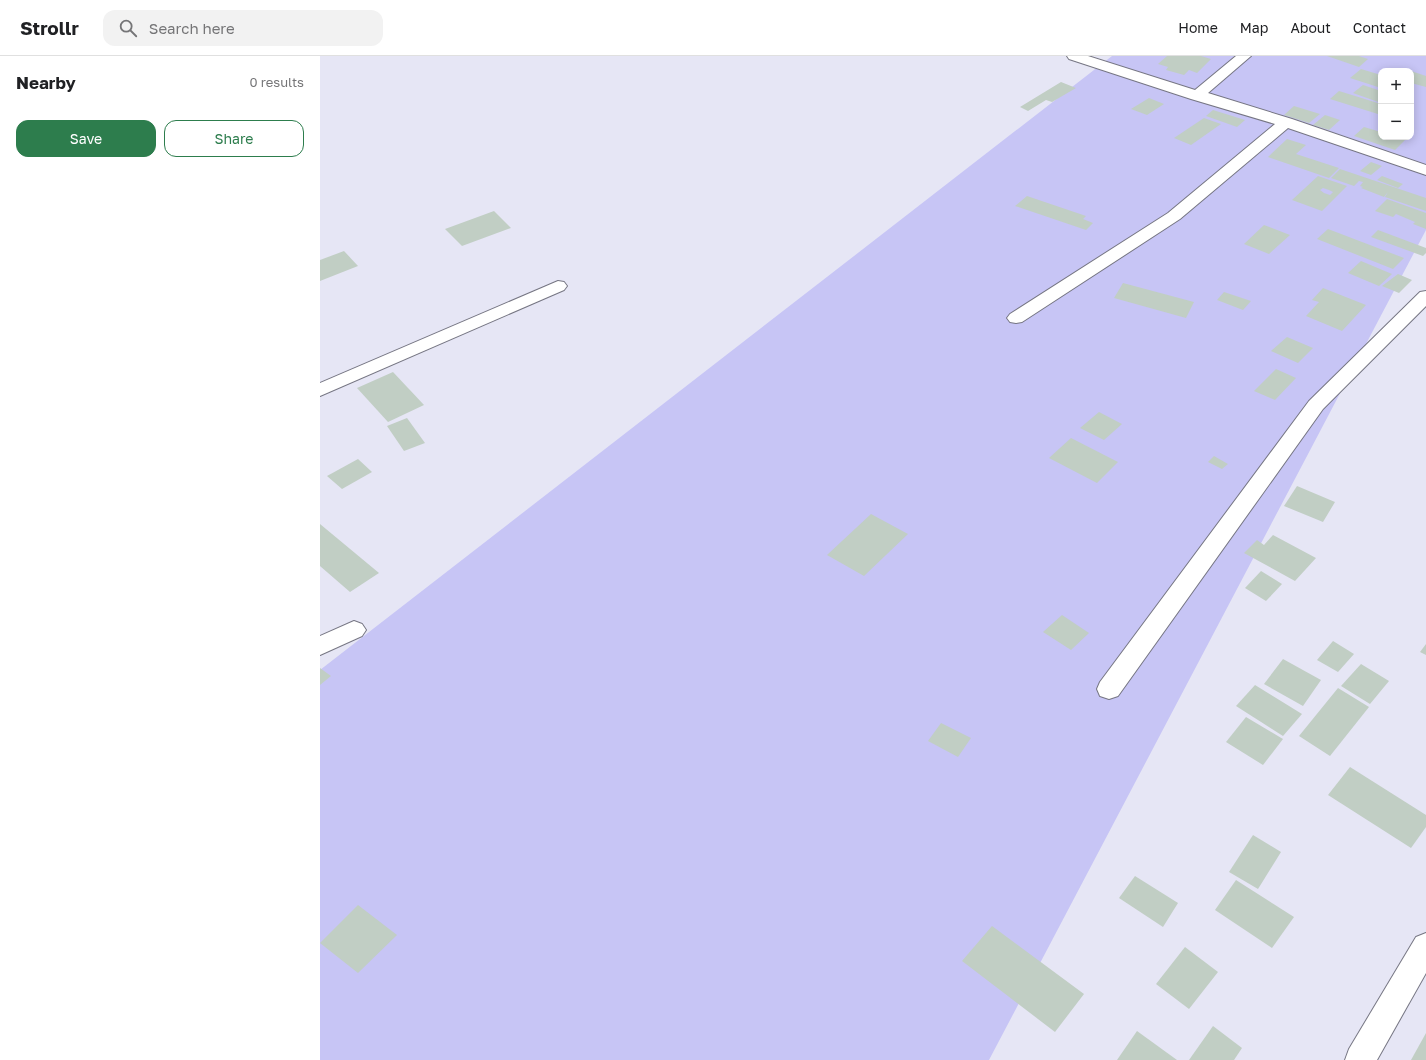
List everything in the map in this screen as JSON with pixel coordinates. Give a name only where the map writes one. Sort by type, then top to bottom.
[{"type":"street","points":[[1074,56],[1196,96],[1287,122],[1420,168],[1426,154]]},
{"type":"street","points":[[1196,96],[1244,56]]},
{"type":"street","points":[[1016,318],[1174,216],[1287,122]]},
{"type":"street","points":[[320,390],[558,286]]},
{"type":"street","points":[[1108,688],[1316,404],[1426,296]]},
{"type":"street","points":[[320,646],[354,630]]},
{"type":"street","points":[[1360,1060],[1426,946]]},
{"type":"shaded area","points":[[1112,56],[1426,56],[1426,230],[989,1060],[320,1060],[320,670]]},
{"type":"building","points":[[1167,56],[1201,56],[1211,59],[1197,73],[1189,70],[1184,75],[1166,70],[1168,67],[1158,64]]},
{"type":"building","points":[[1327,56],[1359,56],[1368,59],[1359,67]]},
{"type":"building","points":[[1361,69],[1378,74],[1378,87],[1350,78]]},
{"type":"building","points":[[1414,72],[1426,76],[1426,87],[1414,84]]},
{"type":"building","points":[[1061,82],[1076,88],[1052,102],[1046,100],[1028,111],[1020,107]]},
{"type":"building","points":[[1363,85],[1378,90],[1378,102],[1353,93]]},
{"type":"building","points":[[1339,91],[1378,103],[1378,114],[1330,99]]},
{"type":"building","points":[[1149,98],[1164,104],[1147,115],[1131,109]]},
{"type":"building","points":[[1294,106],[1320,114],[1309,123],[1284,115]]},
{"type":"building","points":[[1213,110],[1245,120],[1237,127],[1206,116]]},
{"type":"building","points":[[1325,115],[1340,120],[1329,130],[1313,125]]},
{"type":"building","points":[[1204,118],[1221,124],[1191,145],[1174,138]]},
{"type":"building","points":[[1364,127],[1378,131],[1378,140],[1405,140],[1395,150],[1354,136]]},
{"type":"building","points":[[1287,139],[1306,145],[1296,154],[1339,168],[1329,178],[1268,157]]},
{"type":"building","points":[[1371,162],[1382,166],[1371,175],[1360,171]]},
{"type":"building","points":[[1340,169],[1426,198],[1426,211],[1385,197],[1388,192],[1384,197],[1361,188],[1363,187],[1360,186],[1363,182],[1359,181],[1354,186],[1331,178]]},
{"type":"building","points":[[1318,176],[1347,186],[1322,211],[1292,200]],"holes":[[[1323,188],[1333,192],[1330,195],[1320,190]]]},
{"type":"building","points":[[1382,176],[1403,184],[1398,188],[1377,180]]},
{"type":"building","points":[[1027,196],[1086,216],[1083,219],[1093,223],[1086,230],[1015,206]]},
{"type":"building","points":[[1387,199],[1426,213],[1426,229],[1413,224],[1415,222],[1396,214],[1393,217],[1375,211]]},
{"type":"building","points":[[494,211],[511,228],[462,246],[445,229]]},
{"type":"building","points":[[1264,225],[1290,235],[1269,254],[1244,244]]},
{"type":"building","points":[[1328,229],[1404,258],[1393,269],[1317,239]]},
{"type":"building","points":[[1378,230],[1426,248],[1426,253],[1423,256],[1371,237]]},
{"type":"building","points":[[344,251],[358,266],[320,281],[320,260]]},
{"type":"building","points":[[1361,261],[1392,274],[1379,286],[1348,273]]},
{"type":"building","points":[[1398,274],[1412,280],[1399,293],[1382,286]]},
{"type":"building","points":[[1123,283],[1194,302],[1186,318],[1114,298]]},
{"type":"building","points":[[1323,288],[1366,305],[1342,331],[1306,316],[1319,302],[1312,300]]},
{"type":"building","points":[[1224,292],[1251,301],[1243,310],[1217,300]]},
{"type":"building","points":[[1287,337],[1313,348],[1298,363],[1271,351]]},
{"type":"building","points":[[1276,369],[1296,378],[1275,400],[1254,391]]},
{"type":"building","points":[[393,372],[424,405],[388,422],[357,388]]},
{"type":"building","points":[[1099,412],[1122,424],[1104,440],[1080,428]]},
{"type":"building","points":[[407,418],[425,443],[404,451],[387,426]]},
{"type":"building","points":[[1071,438],[1118,462],[1097,483],[1049,458]]},
{"type":"building","points":[[1214,456],[1228,464],[1222,469],[1208,462]]},
{"type":"building","points":[[358,459],[372,472],[342,489],[327,476]]},
{"type":"building","points":[[1297,486],[1335,502],[1323,522],[1284,506]]},
{"type":"building","points":[[871,514],[908,534],[864,576],[827,555]]},
{"type":"building","points":[[320,524],[379,573],[350,592],[320,566]]},
{"type":"building","points":[[1273,535],[1316,558],[1295,581],[1244,553],[1257,540],[1264,545]]},
{"type":"building","points":[[1261,571],[1282,584],[1266,601],[1245,588]]},
{"type":"building","points":[[1062,615],[1089,633],[1071,650],[1043,632]]},
{"type":"building","points":[[1333,641],[1354,654],[1338,672],[1317,660]]},
{"type":"building","points":[[1426,644],[1426,655],[1420,652]]},
{"type":"building","points":[[1283,659],[1321,680],[1303,706],[1264,684]]},
{"type":"building","points":[[1361,664],[1389,681],[1370,704],[1341,686]]},
{"type":"building","points":[[320,668],[331,676],[320,685]]},
{"type":"building","points":[[1255,685],[1302,714],[1283,736],[1236,706]]},
{"type":"building","points":[[1338,688],[1369,707],[1330,756],[1299,736]]},
{"type":"building","points":[[1246,717],[1283,739],[1263,765],[1226,742]]},
{"type":"building","points":[[941,723],[971,738],[958,757],[928,741]]},
{"type":"building","points":[[1350,767],[1426,815],[1426,827],[1411,848],[1328,795]]},
{"type":"building","points":[[1253,835],[1281,852],[1258,889],[1229,872]]},
{"type":"building","points":[[1135,876],[1178,903],[1163,927],[1119,898]]},
{"type":"building","points":[[1236,880],[1294,917],[1272,948],[1215,910]]},
{"type":"building","points":[[358,905],[397,935],[358,973],[320,943]]},
{"type":"building","points":[[992,926],[1084,994],[1055,1032],[962,961]]},
{"type":"building","points":[[1185,947],[1218,972],[1189,1009],[1156,984]]},
{"type":"building","points":[[1213,1026],[1242,1048],[1234,1060],[1189,1060]]},
{"type":"building","points":[[1137,1031],[1177,1060],[1117,1060]]},
{"type":"building","points":[[1426,1033],[1426,1060],[1411,1060]]}]
